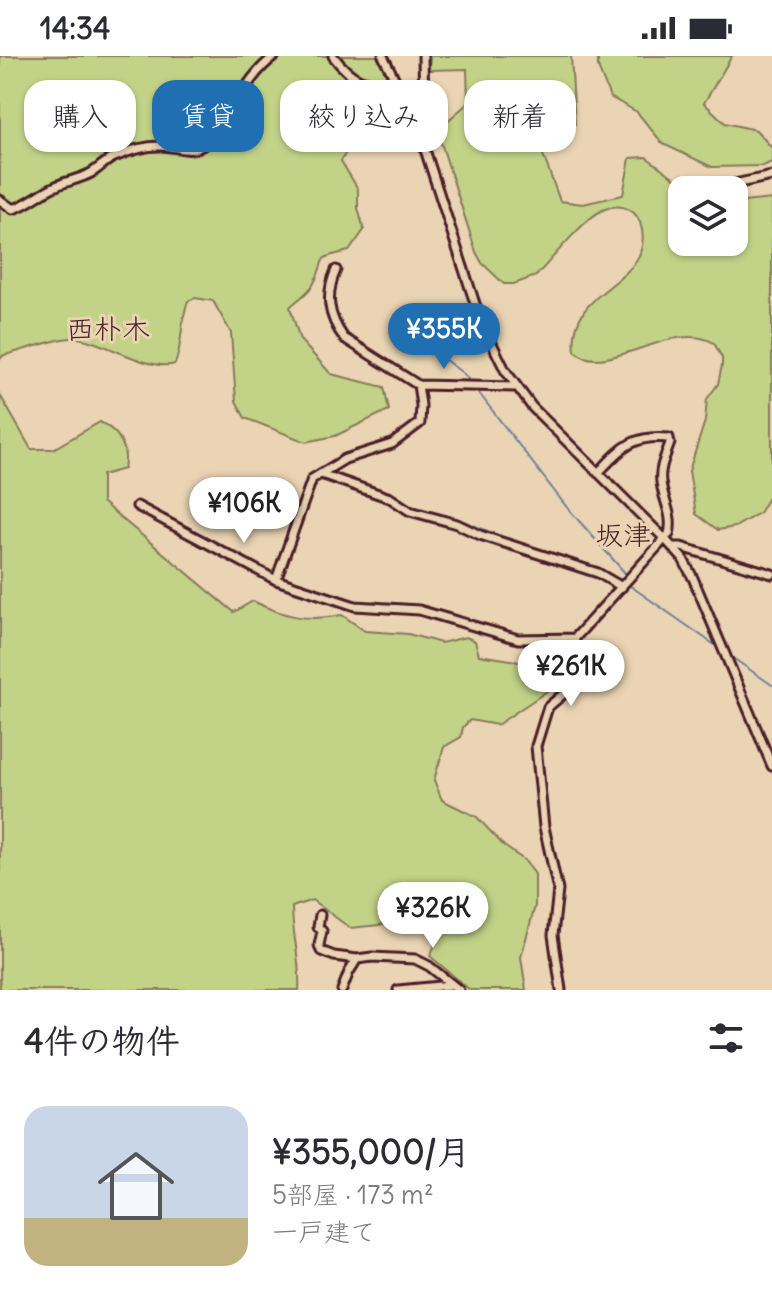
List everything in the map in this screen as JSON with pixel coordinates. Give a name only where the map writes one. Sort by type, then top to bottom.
[{"type":"street","points":[[0,200],[13,209],[22,207],[32,198],[56,186],[89,174],[114,156],[154,146],[183,150],[201,147],[217,131],[247,82],[275,56]]},
{"type":"street","points":[[333,56],[348,75],[361,80]]},
{"type":"street","points":[[383,56],[396,80]]},
{"type":"street","points":[[423,56],[423,80]]},
{"type":"street","points":[[426,152],[490,344],[532,407],[673,547],[693,578],[772,766]]},
{"type":"street","points":[[748,181],[772,176]]},
{"type":"street","points":[[336,270],[328,291],[336,327],[344,338],[418,385],[517,387]]},
{"type":"street","points":[[276,580],[312,479],[345,459],[392,444],[410,432],[420,423],[418,385]]},
{"type":"street","points":[[561,990],[553,935],[558,890],[544,827],[536,746],[548,707],[574,685],[575,638],[665,539],[672,522],[661,482],[661,469],[669,438],[636,440],[625,445],[598,473]]},
{"type":"street","points":[[321,474],[390,498],[410,511],[457,524],[480,535],[598,573],[625,585]]},
{"type":"street","points":[[137,506],[276,580],[355,606],[419,610],[518,639],[575,638]]},
{"type":"street","points":[[673,547],[772,574]]},
{"type":"street","points":[[320,915],[321,951],[357,959],[415,959],[456,987]]},
{"type":"street","points":[[350,990],[343,986],[357,959]]},
{"type":"street","points":[[398,990],[456,987]]},
{"type":"green space","points":[[0,56],[378,56],[390,80],[280,80],[280,152],[346,152],[341,161],[358,189],[358,208],[364,230],[349,251],[323,260],[312,286],[290,307],[300,340],[331,374],[384,387],[389,410],[335,436],[306,442],[245,418],[236,401],[231,333],[213,301],[195,298],[188,301],[185,309],[175,364],[153,364],[78,338],[52,341],[4,355],[0,359]]},
{"type":"green space","points":[[430,56],[571,56],[572,80],[467,80],[467,69],[429,70]]},
{"type":"green space","points":[[598,56],[732,56],[704,103],[725,123],[756,130],[772,148],[772,162],[763,166],[712,167],[663,144],[637,112],[610,97],[598,67]]},
{"type":"green space","points":[[464,106],[464,152],[542,152],[560,201],[583,204],[623,195],[630,158],[646,157],[672,176],[668,176],[668,256],[748,256],[748,202],[772,199],[772,491],[759,513],[735,527],[718,530],[696,514],[689,471],[705,421],[707,399],[718,384],[722,365],[714,343],[698,337],[679,338],[603,358],[587,358],[575,351],[576,329],[583,312],[623,276],[634,264],[641,249],[642,230],[637,217],[622,207],[601,211],[576,231],[536,276],[514,284],[504,284],[482,263],[476,252],[444,152],[448,152],[448,120]]},
{"type":"green space","points":[[0,395],[31,449],[53,449],[100,422],[113,431],[121,441],[125,454],[124,469],[102,475],[102,502],[234,612],[253,601],[297,617],[342,615],[365,631],[408,634],[441,643],[466,637],[475,641],[479,655],[554,672],[556,685],[497,725],[470,720],[463,727],[461,737],[444,747],[434,780],[442,800],[477,817],[535,874],[535,906],[521,957],[526,990],[470,990],[430,956],[442,929],[427,895],[399,897],[400,919],[350,928],[312,900],[292,907],[299,990],[0,990]]},
{"type":"waterway","points":[[391,325],[408,338],[421,333],[426,335],[433,351],[471,383]]},
{"type":"waterway","points":[[475,388],[565,505],[625,573],[623,580]]},
{"type":"waterway","points":[[337,475],[389,493],[413,507],[456,518],[522,545]]},
{"type":"waterway","points":[[551,554],[594,568]]},
{"type":"waterway","points":[[604,573],[623,582]]},
{"type":"waterway","points":[[629,585],[719,648]]},
{"type":"waterway","points":[[730,656],[772,685]]},
{"type":"district","name":"西朴木","points":[[108,329]]},
{"type":"district","name":"坂津","points":[[623,535]]}]
